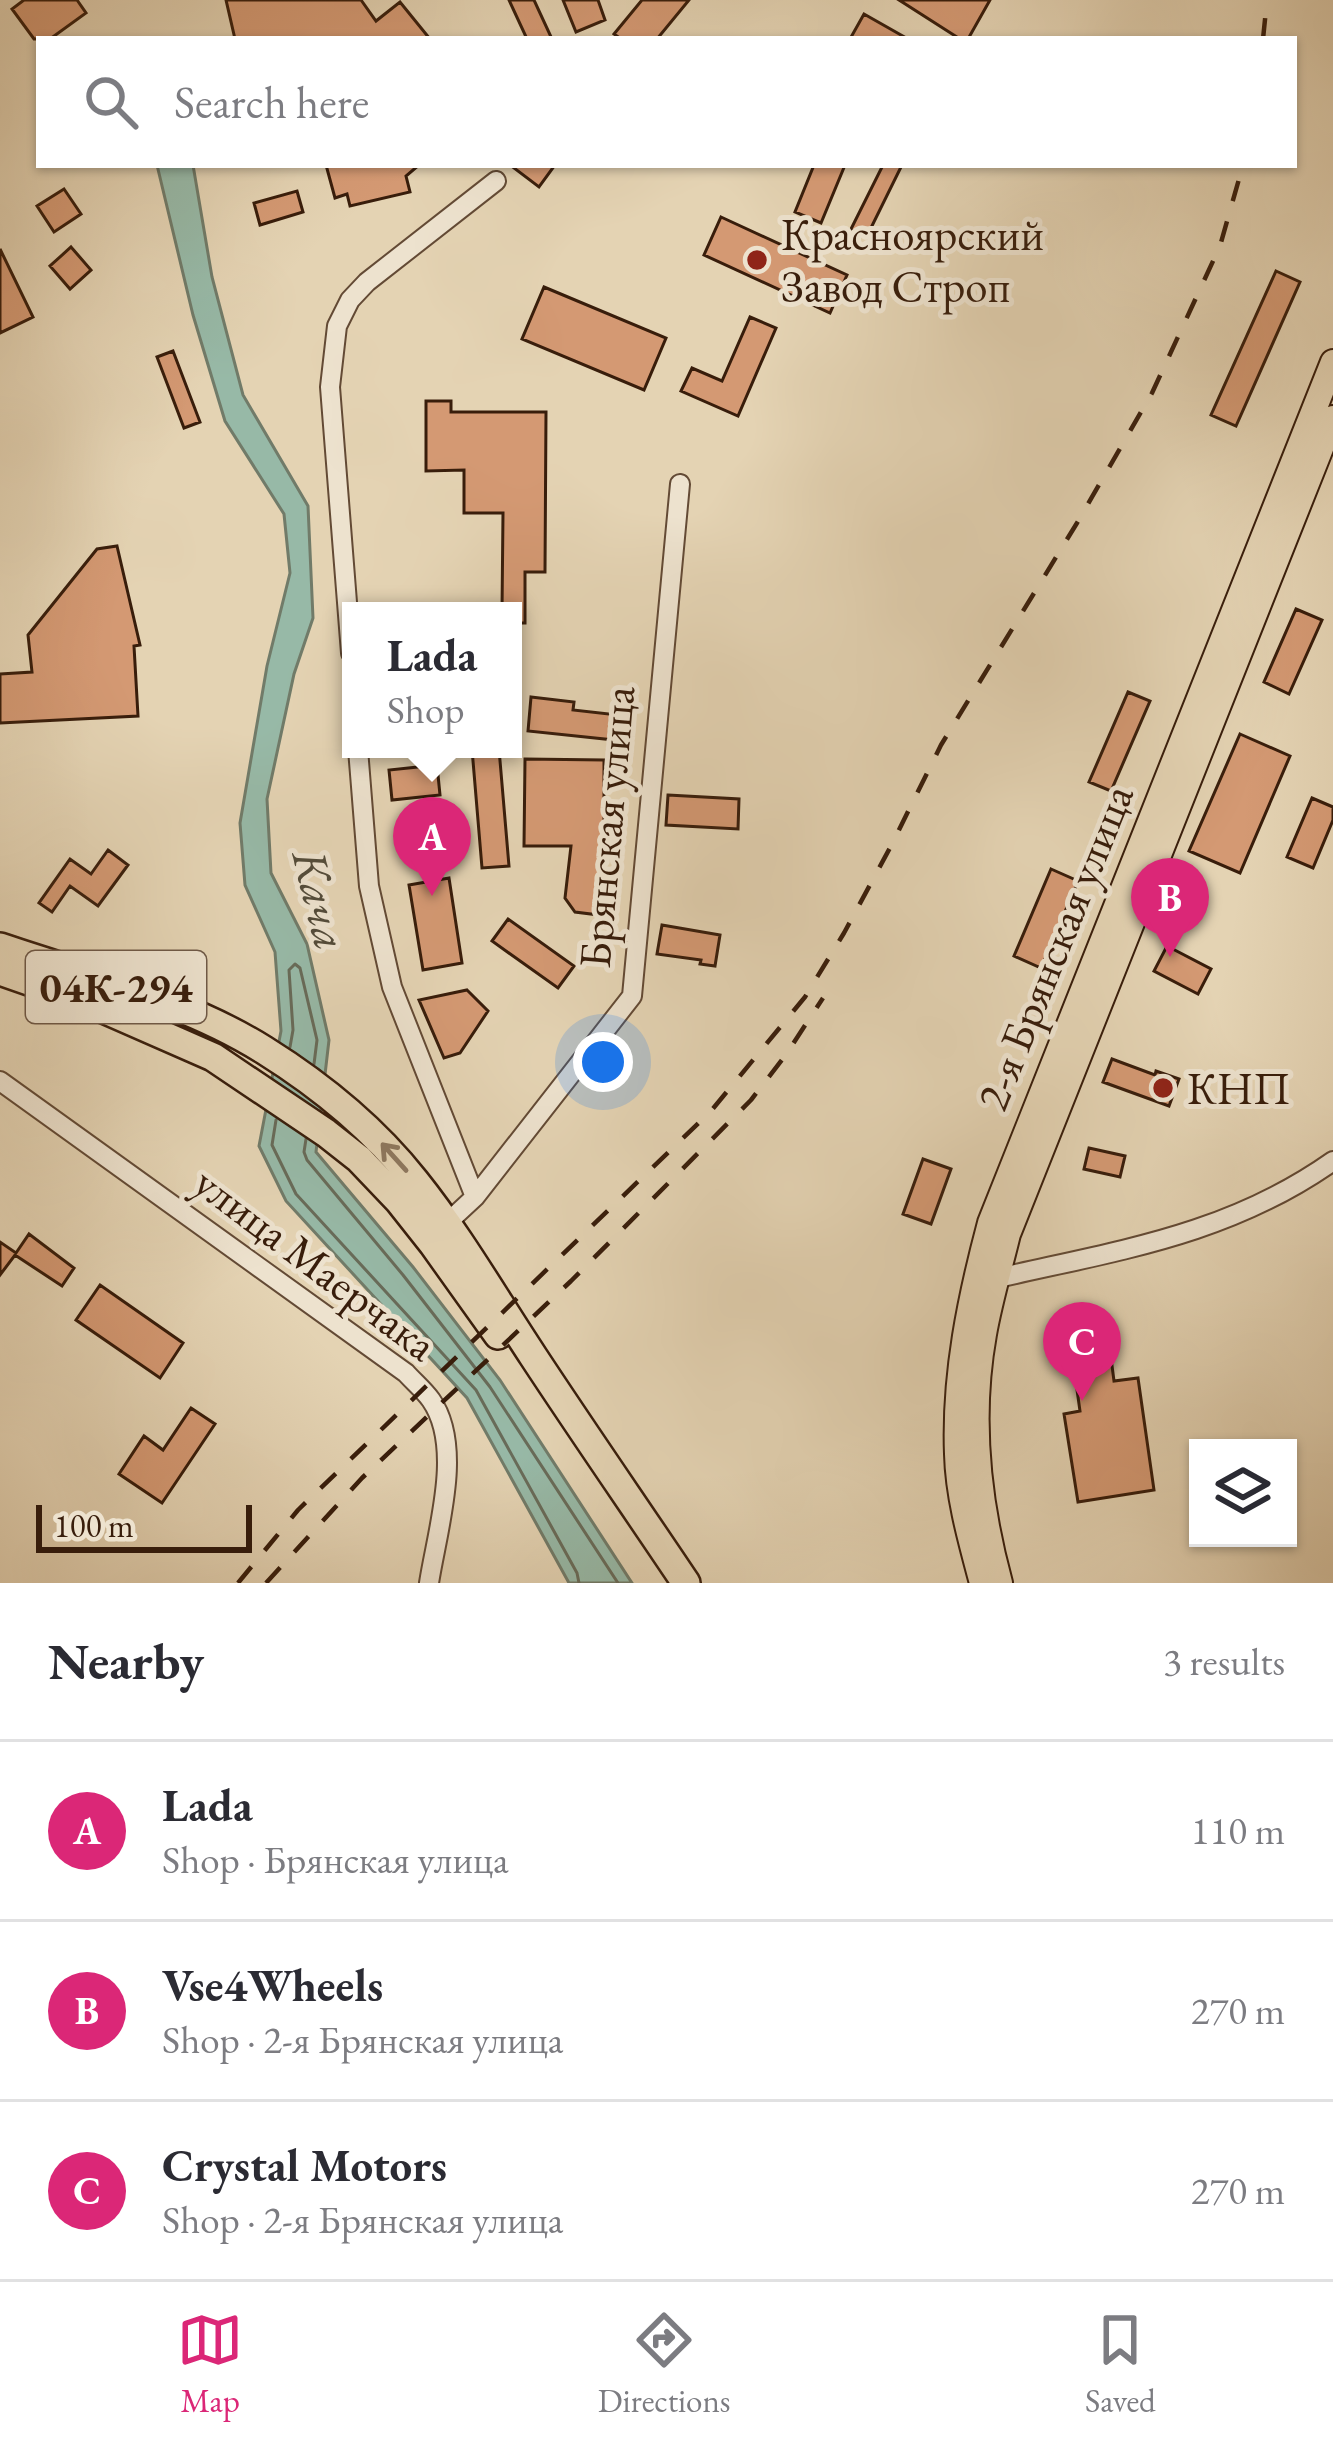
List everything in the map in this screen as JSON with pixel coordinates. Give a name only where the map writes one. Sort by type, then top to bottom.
[{"type":"highway","name":"04К-294","points":[[0,947],[161,1002],[264,1050],[343,1107],[413,1178],[447,1223]]},
{"type":"highway","name":"04К-294","points":[[0,971],[83,1000],[213,1058],[359,1160],[434,1244],[664,1583]]},
{"type":"highway","points":[[447,1223],[686,1583]]},
{"type":"main road","name":"2-я Брянская улица","points":[[982,1583],[956,1457],[960,1365],[974,1281],[990,1223],[1333,362]]},
{"type":"main road","name":"2-я Брянская улица","points":[[1000,1583],[984,1517],[976,1422],[983,1335],[1008,1234],[1333,418]]},
{"type":"street","points":[[347,602],[330,387],[337,326],[350,300],[367,282],[496,181]]},
{"type":"street","name":"Брянская улица","points":[[447,1223],[475,1197],[632,996],[680,484]]},
{"type":"street","points":[[359,758],[369,886],[392,987],[475,1197]]},
{"type":"street","name":"улица Маерчака","points":[[0,1081],[406,1373],[431,1400],[441,1419],[448,1462],[428,1583]]},
{"type":"street","points":[[998,1278],[1157,1243],[1211,1225],[1309,1178],[1333,1161]]},
{"type":"water","name":"Кача","points":[[158,168],[194,168],[212,277],[243,395],[308,506],[313,618],[294,674],[267,799],[271,873],[307,944],[329,1040],[316,1152],[500,1380],[632,1583],[569,1583],[467,1398],[286,1201],[259,1146],[281,1031],[275,952],[245,885],[240,823],[267,666],[290,573],[284,514],[225,421],[193,315]]},
{"type":"building","points":[[24,0],[77,0],[86,13],[54,36],[34,39],[12,9]]},
{"type":"building","points":[[226,0],[361,0],[376,21],[400,2],[428,36],[234,36]]},
{"type":"building","points":[[509,0],[534,0],[551,36],[526,36]]},
{"type":"building","points":[[563,0],[598,0],[605,20],[576,32]]},
{"type":"building","points":[[642,0],[689,0],[659,36],[614,34]]},
{"type":"building","points":[[899,0],[990,0],[970,36],[955,36]]},
{"type":"building","points":[[864,14],[903,36],[852,36]]},
{"type":"building","points":[[327,168],[415,168],[406,176],[410,192],[350,206],[347,194],[335,198]]},
{"type":"building","points":[[514,168],[553,168],[539,187]]},
{"type":"building","points":[[813,168],[844,168],[821,223],[795,212]]},
{"type":"building","points":[[882,168],[901,168],[867,236],[851,229]]},
{"type":"building","points":[[64,189],[81,214],[54,232],[37,206]]},
{"type":"building","points":[[297,191],[303,212],[260,225],[254,203]]},
{"type":"building","points":[[721,217],[847,275],[830,313],[704,255]]},
{"type":"building","points":[[71,247],[91,270],[70,289],[50,266]]},
{"type":"building","points":[[0,249],[33,317],[0,333]]},
{"type":"building","points":[[1276,271],[1300,282],[1236,426],[1211,415]]},
{"type":"building","points":[[544,287],[666,338],[644,390],[522,339]]},
{"type":"building","points":[[750,317],[776,328],[738,416],[681,391],[692,368],[722,381]]},
{"type":"building","points":[[173,351],[200,422],[184,428],[157,357]]},
{"type":"building","points":[[426,401],[451,401],[451,412],[546,412],[545,572],[525,572],[525,623],[522,602],[502,602],[503,513],[464,513],[464,470],[426,471]]},
{"type":"building","points":[[117,546],[140,645],[134,646],[138,716],[0,723],[0,674],[32,672],[28,635],[97,549]]},
{"type":"building","points":[[1296,609],[1322,620],[1289,694],[1264,682]]},
{"type":"building","points":[[1128,692],[1150,701],[1111,791],[1089,782]]},
{"type":"building","points":[[531,697],[574,702],[573,710],[627,716],[624,741],[528,731]]},
{"type":"building","points":[[1240,734],[1290,756],[1240,873],[1189,851]]},
{"type":"building","points":[[473,758],[500,758],[509,866],[482,868]]},
{"type":"building","points":[[525,759],[604,760],[599,915],[575,912],[565,898],[571,846],[524,846]]},
{"type":"building","points":[[437,765],[440,795],[392,800],[389,770]]},
{"type":"building","points":[[668,795],[739,799],[738,829],[666,825]]},
{"type":"building","points":[[1312,798],[1333,807],[1333,820],[1313,868],[1287,857]]},
{"type":"building","points":[[443,823],[446,851],[407,855],[405,827]]},
{"type":"building","points":[[108,850],[128,865],[98,906],[70,886],[52,912],[39,903],[70,859],[91,874]]},
{"type":"building","points":[[1051,869],[1078,881],[1041,968],[1014,956]]},
{"type":"building","points":[[449,878],[462,963],[423,970],[409,885]]},
{"type":"building","points":[[508,919],[574,966],[558,988],[492,941]]},
{"type":"building","points":[[662,925],[720,935],[715,966],[657,954]]},
{"type":"building","points":[[1167,946],[1211,969],[1198,994],[1154,971]]},
{"type":"building","points":[[467,990],[488,1011],[460,1053],[444,1058],[419,1000]]},
{"type":"building","points":[[1112,1059],[1179,1079],[1169,1106],[1103,1082]]},
{"type":"building","points":[[1089,1148],[1125,1156],[1120,1177],[1084,1169]]},
{"type":"building","points":[[923,1159],[951,1169],[931,1224],[903,1214]]},
{"type":"building","points":[[29,1234],[74,1268],[62,1286],[15,1255],[0,1275],[0,1242],[16,1253]]},
{"type":"building","points":[[100,1285],[183,1343],[160,1378],[76,1320]]},
{"type":"building","points":[[1108,1335],[1114,1381],[1138,1378],[1154,1490],[1078,1502],[1064,1414],[1080,1411],[1070,1340]]},
{"type":"building","points":[[191,1408],[215,1424],[162,1503],[119,1474],[144,1436],[163,1450]]},
{"type":"railway","points":[[1263,36],[1267,0]]},
{"type":"railway","points":[[238,1583],[298,1510],[711,1111],[805,997],[891,846],[941,745],[1152,393],[1220,246],[1242,168]]},
{"type":"railway","points":[[266,1583],[362,1478],[571,1281],[751,1100],[823,998]]},
{"type":"place","name":"Красноярский Завод Строп","points":[[757,260]]},
{"type":"place","name":"Lada","points":[[432,896]]},
{"type":"place","name":"Vse4Wheels","points":[[1170,957]]},
{"type":"place","name":"КНП","points":[[1163,1088]]},
{"type":"place","name":"Crystal Motors","points":[[1082,1401]]}]
